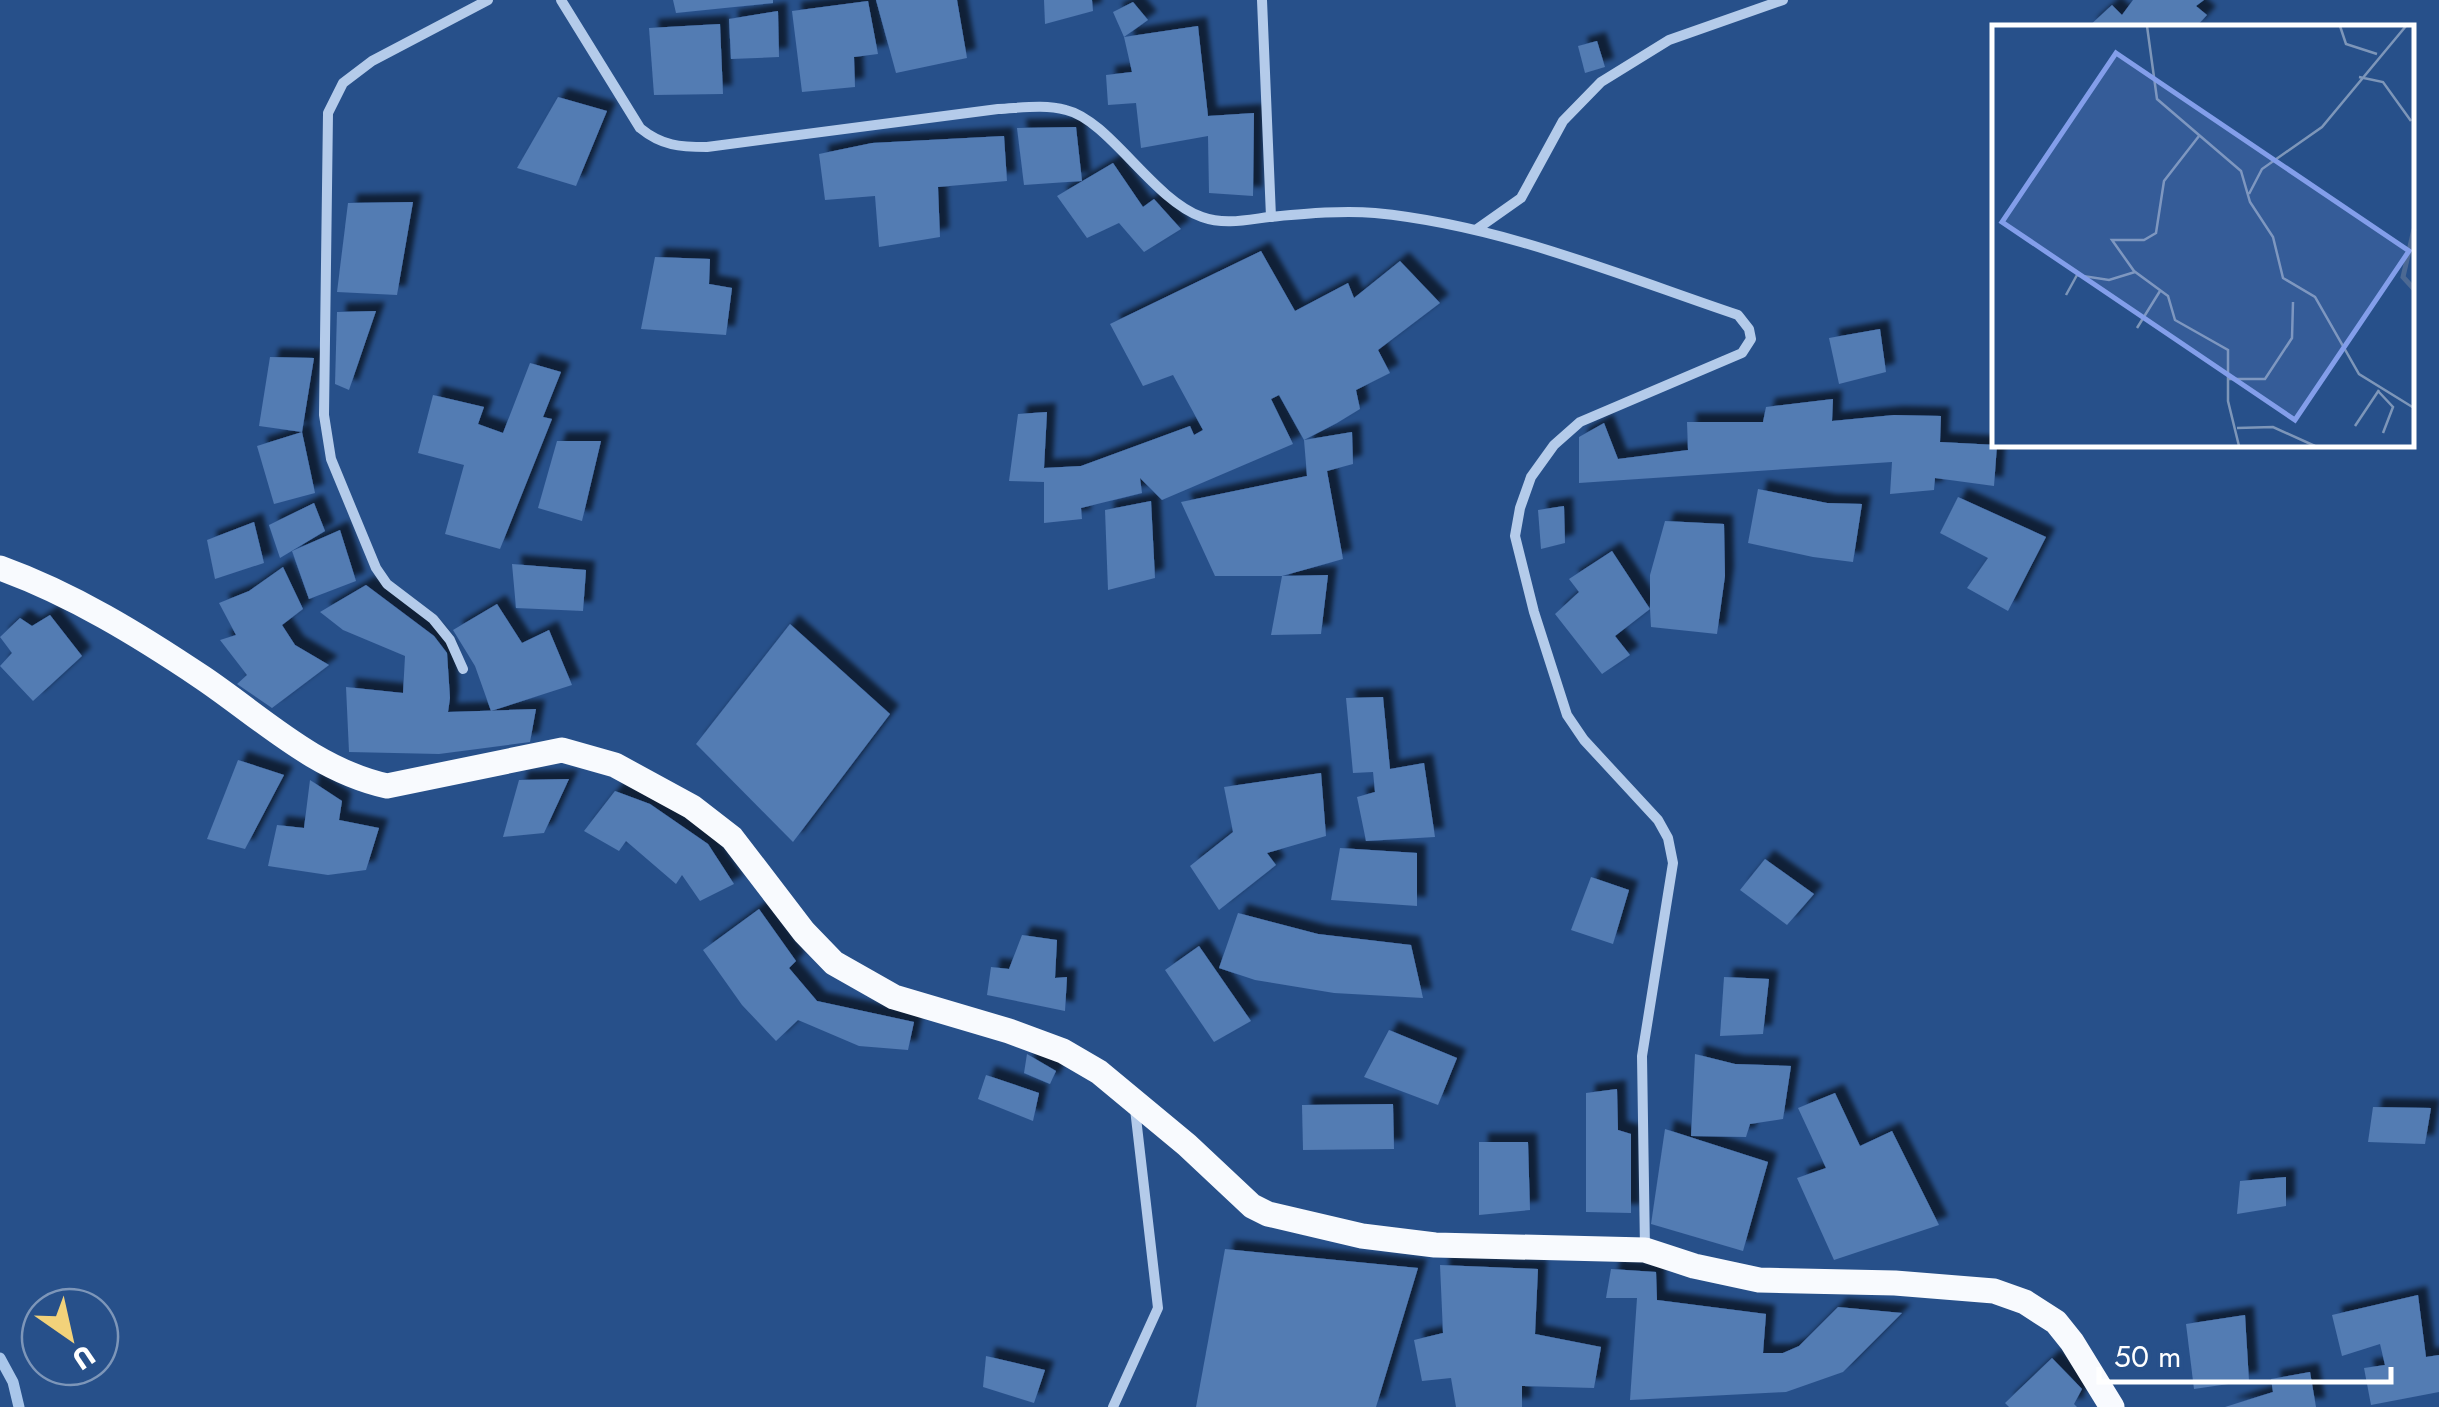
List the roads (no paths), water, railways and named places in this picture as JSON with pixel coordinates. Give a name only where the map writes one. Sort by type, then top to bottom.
[{"type":"main road","points":[[0,568],[38,582],[98,613],[202,677],[324,763],[361,780],[388,786],[562,750],[615,764],[692,807],[732,838],[804,932],[834,963],[894,997],[1063,1051],[1134,1098],[1252,1206],[1294,1223],[1434,1244],[1645,1250],[1694,1266],[1759,1280],[1895,1283],[1994,1291],[2025,1302],[2056,1322],[2112,1407]]},
{"type":"street","points":[[463,669],[450,640],[433,619],[387,584],[376,568],[331,460],[324,416],[328,113],[343,83],[372,61],[488,0]]},
{"type":"street","points":[[562,0],[640,128],[654,140],[676,147],[708,147],[998,109],[1070,110],[1088,121],[1172,200],[1202,217],[1229,222],[1371,212],[1477,229],[1738,315],[1752,339],[1742,353],[1580,422],[1554,445],[1530,476],[1515,536],[1567,715],[1584,740],[1658,820],[1668,838],[1673,863],[1642,1056],[1645,1250]]},
{"type":"street","points":[[1262,0],[1271,217]]},
{"type":"street","points":[[1477,229],[1521,198],[1563,121],[1602,82],[1669,40],[1783,0]]},
{"type":"street","points":[[1113,1407],[1158,1308],[1134,1098]]},
{"type":"waterway","points":[[0,1358],[13,1382],[19,1407]]}]
